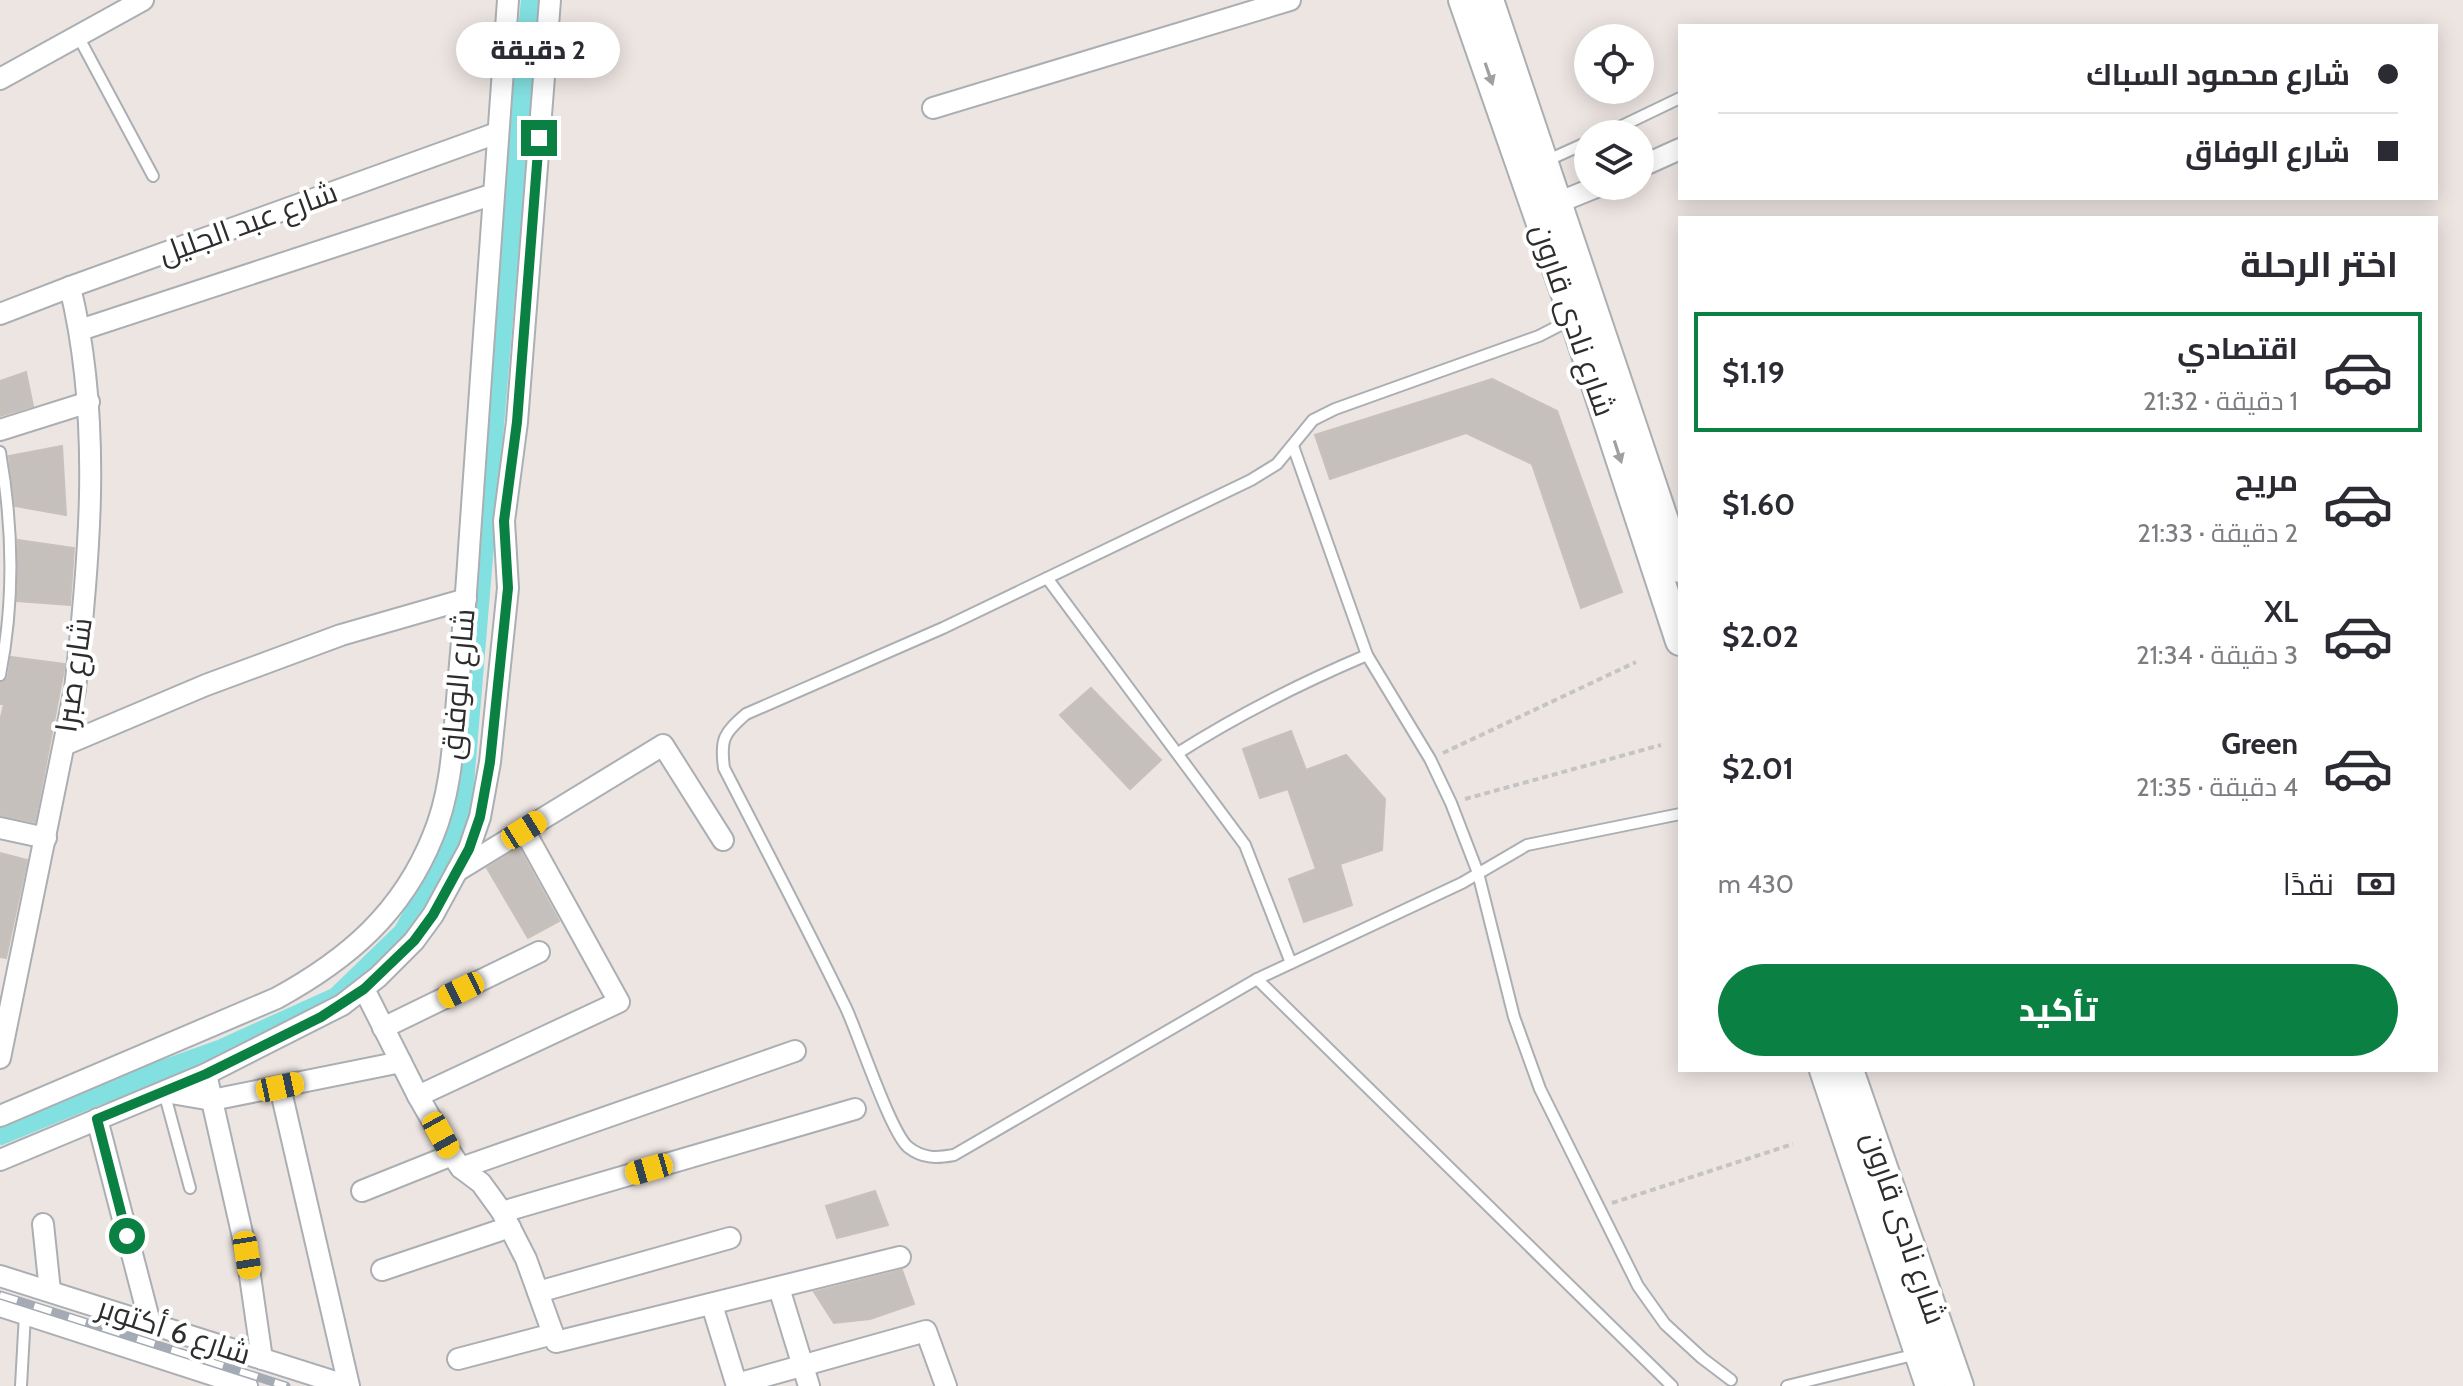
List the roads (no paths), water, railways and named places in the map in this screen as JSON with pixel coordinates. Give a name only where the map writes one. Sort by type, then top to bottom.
[{"type":"main road","name":"شارع نادى قارون","points":[[1463,0],[1678,563]]},
{"type":"main road","name":"شارع نادى قارون","points":[[1489,0],[1557,203],[1584,315],[1678,634]]},
{"type":"main road","name":"شارع نادى قارون","points":[[1825,1072],[1849,1105],[1959,1386]]},
{"type":"main road","name":"شارع نادى قارون","points":[[1849,1072],[1849,1105],[1930,1386]]},
{"type":"street","points":[[0,79],[143,0]]},
{"type":"street","name":"شارع الوفاق","points":[[0,1116],[277,998],[330,967],[354,948],[386,915],[413,877],[433,836],[448,792],[466,599],[508,0]]},
{"type":"street","name":"شارع الوفاق","points":[[0,1160],[206,1074],[321,1017],[364,989],[414,941],[433,915],[469,849],[480,817],[490,762],[508,588],[504,521],[517,422],[550,0]]},
{"type":"street","points":[[933,108],[1290,0]]},
{"type":"street","name":"شارع عبد الجليل","points":[[0,314],[497,133]]},
{"type":"street","points":[[1654,161],[1678,150]]},
{"type":"street","points":[[80,330],[494,194]]},
{"type":"street","points":[[1557,203],[1574,196]]},
{"type":"street","name":"شارع صبرا","points":[[0,1058],[75,689],[88,559],[89,402],[80,330],[70,287]]},
{"type":"street","points":[[0,430],[89,402]]},
{"type":"street","points":[[64,745],[206,685],[311,646],[466,599]]},
{"type":"street","points":[[457,871],[663,745],[723,840]]},
{"type":"street","points":[[0,828],[46,838]]},
{"type":"street","points":[[418,1096],[619,1002],[524,830]]},
{"type":"street","points":[[383,1028],[539,952]]},
{"type":"street","points":[[364,989],[418,1096],[456,1161],[481,1183],[506,1219],[556,1342],[900,1257]]},
{"type":"street","points":[[362,1191],[795,1051]]},
{"type":"street","points":[[164,1092],[212,1100],[401,1062]]},
{"type":"street","points":[[206,1074],[247,1255],[262,1359]]},
{"type":"street","points":[[280,1087],[348,1386]]},
{"type":"street","points":[[382,1270],[506,1219],[855,1109]]},
{"type":"street","points":[[97,1119],[150,1323]]},
{"type":"street","points":[[43,1224],[50,1291]]},
{"type":"street","points":[[538,1292],[730,1238]]},
{"type":"street","name":"شارع 6 أكتوبر","points":[[0,1274],[348,1386]]},
{"type":"street","points":[[779,1288],[806,1376]]},
{"type":"street","points":[[712,1305],[737,1385],[806,1376],[926,1331],[946,1386]]},
{"type":"street","name":"شارع 6 أكتوبر","points":[[0,1306],[247,1386]]},
{"type":"street","points":[[458,1359],[553,1334]]},
{"type":"lane","points":[[78,36],[153,176]]},
{"type":"lane","points":[[1634,120],[1678,99]]},
{"type":"lane","points":[[1544,163],[1574,149]]},
{"type":"lane","points":[[1584,315],[1539,336],[1335,409],[1313,420],[1277,464],[1251,480],[868,662],[746,714],[730,727],[721,745],[724,768],[847,1010],[906,1146],[923,1156],[937,1158],[954,1155],[1257,979],[1478,873],[1527,845],[1678,814]]},
{"type":"lane","points":[[1293,446],[1367,655],[1430,759],[1478,873],[1514,1017],[1540,1089],[1638,1286],[1665,1324],[1731,1380]]},
{"type":"lane","points":[[0,452],[8,499],[11,551],[7,642],[0,675]]},
{"type":"lane","points":[[1047,578],[1245,845],[1291,963]]},
{"type":"lane","points":[[1178,753],[1231,719],[1314,677],[1367,655]]},
{"type":"lane","points":[[1257,979],[1672,1386]]},
{"type":"lane","points":[[164,1092],[190,1188]]},
{"type":"lane","points":[[21,1386],[25,1314]]},
{"type":"lane","points":[[1787,1386],[1919,1353]]},
{"type":"waterway","points":[[0,1134],[93,1096],[222,1050],[337,998],[404,933],[459,832],[513,187],[532,0]]},
{"type":"railway","points":[[0,1295],[286,1386]]}]
